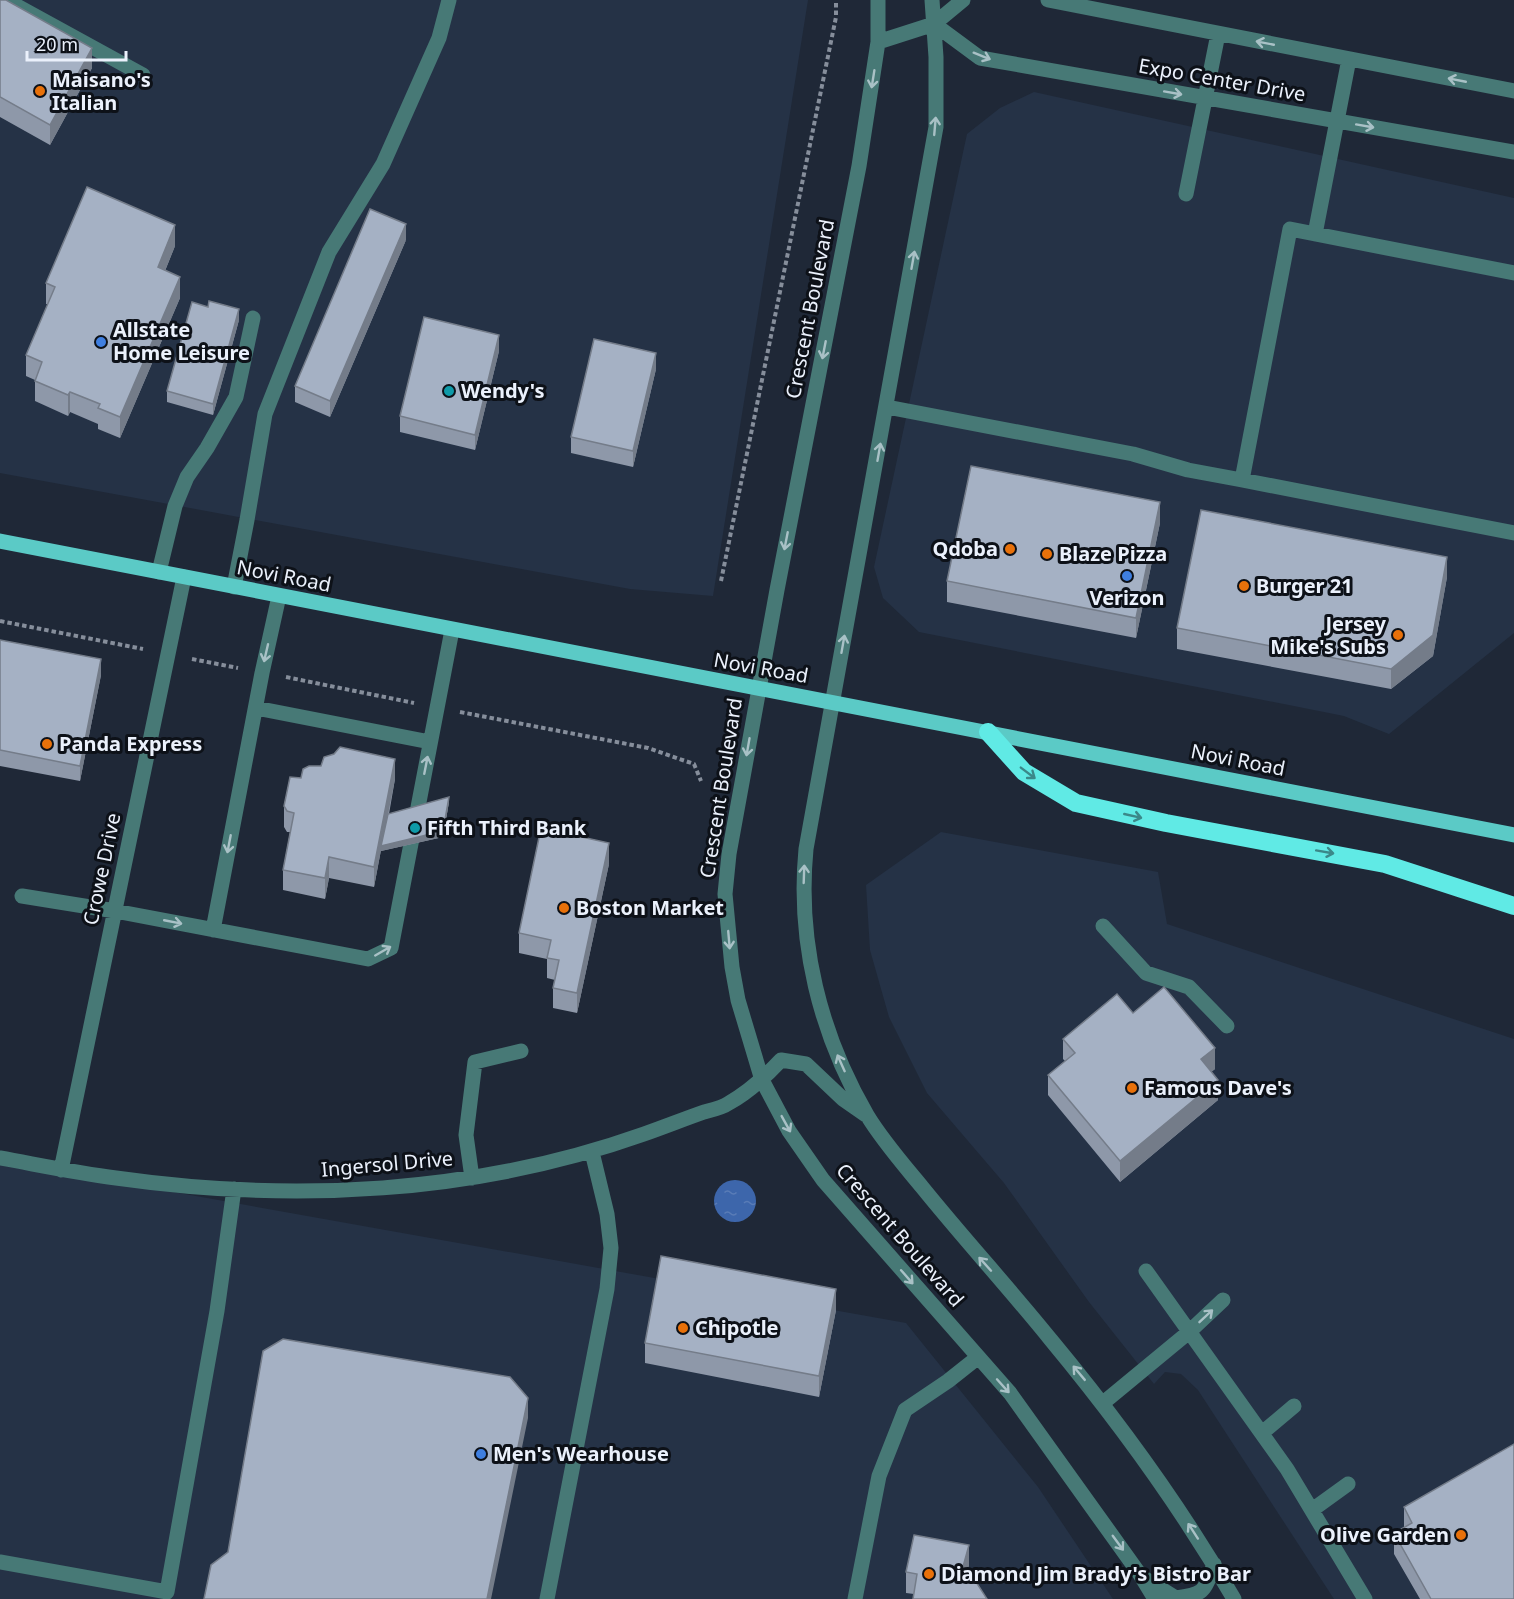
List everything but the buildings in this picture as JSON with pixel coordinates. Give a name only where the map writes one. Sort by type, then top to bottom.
[{"type":"highway","points":[[988,732],[1024,772],[1076,803],[1166,823],[1385,864],[1514,906]]},
{"type":"main road","name":"Novi Road","points":[[0,541],[1514,835]]},
{"type":"street","points":[[6,0],[143,75]]},
{"type":"street","points":[[234,587],[265,414],[329,252],[383,164],[440,38],[449,0]]},
{"type":"street","name":"Crescent Boulevard","points":[[878,0],[878,42],[859,166],[740,788],[725,894],[732,967],[738,1000],[762,1080],[789,1131],[823,1180],[1010,1393],[1155,1599]]},
{"type":"street","points":[[932,0],[936,127],[806,849],[804,915],[809,961],[826,1029],[843,1069],[868,1116],[899,1160],[1103,1402],[1161,1482],[1215,1564],[1234,1599]]},
{"type":"street","points":[[878,42],[934,24],[963,0]]},
{"type":"street","points":[[1048,0],[1514,91]]},
{"type":"street","name":"Expo Center Drive","points":[[934,24],[980,58],[1514,152]]},
{"type":"street","points":[[1186,194],[1218,34]]},
{"type":"street","points":[[1315,234],[1349,58]]},
{"type":"street","points":[[1242,480],[1290,229],[1514,273]]},
{"type":"street","points":[[159,572],[175,506],[187,477],[207,448],[236,397],[253,318]]},
{"type":"street","points":[[887,407],[1133,454],[1188,470],[1514,533]]},
{"type":"street","name":"Crowe Drive","points":[[61,1170],[184,577]]},
{"type":"street","points":[[213,930],[279,596]]},
{"type":"street","points":[[22,896],[115,911],[368,959],[391,948],[452,630]]},
{"type":"street","points":[[256,708],[430,742]]},
{"type":"street","points":[[1103,926],[1146,973],[1189,987],[1227,1026]]},
{"type":"street","points":[[472,1178],[466,1135],[476,1062],[521,1051]]},
{"type":"street","name":"Ingersol Drive","points":[[0,1158],[116,1179],[234,1189],[298,1192],[417,1186],[472,1178],[591,1152],[728,1104],[762,1080],[781,1060],[806,1064],[843,1099],[868,1116]]},
{"type":"street","points":[[547,1599],[608,1289],[611,1248],[607,1214],[591,1152]]},
{"type":"street","points":[[0,1562],[167,1595],[218,1311],[234,1189]]},
{"type":"street","points":[[1146,1271],[1287,1469],[1365,1599]]},
{"type":"street","points":[[1103,1402],[1189,1332],[1223,1300]]},
{"type":"street","points":[[855,1599],[879,1476],[905,1410],[977,1358]]},
{"type":"street","points":[[1262,1433],[1293,1406]]},
{"type":"street","points":[[1312,1510],[1348,1484]]},
{"type":"street","points":[[1141,1576],[1176,1598],[1198,1595],[1207,1586],[1215,1564]]},
{"type":"path","points":[[721,580],[836,17],[836,0]]},
{"type":"path","points":[[0,621],[648,748],[694,764],[701,781]]},
{"type":"shaded area","points":[[0,0],[808,0],[713,596],[630,589],[0,473]]},
{"type":"shaded area","points":[[1034,92],[1514,198],[1514,633],[1389,734],[1344,716],[919,632],[883,598],[874,567],[967,134],[1000,108]]},
{"type":"shaded area","points":[[941,832],[1158,872],[1167,924],[1514,1039],[1514,1599],[1334,1599],[1198,1390],[1181,1374],[1165,1372],[1154,1384],[1089,1302],[1004,1183],[927,1093],[889,1017],[870,950],[866,885]]},
{"type":"shaded area","points":[[0,1161],[906,1323],[1038,1487],[1113,1599],[0,1599]]},
{"type":"water","points":[[735,1180],[743,1181],[750,1186],[755,1193],[755,1209],[750,1216],[743,1221],[735,1222],[727,1221],[720,1216],[715,1209],[714,1201],[715,1193],[720,1186],[727,1181]]},
{"type":"place","name":"Maisano's Italian","points":[[40,91]]},
{"type":"place","name":"Allstate Home Leisure","points":[[101,342]]},
{"type":"place","name":"Wendy's","points":[[449,391]]},
{"type":"place","name":"Qdoba","points":[[1010,549]]},
{"type":"place","name":"Blaze Pizza","points":[[1047,554]]},
{"type":"place","name":"Verizon","points":[[1127,576]]},
{"type":"place","name":"Burger 21","points":[[1244,586]]},
{"type":"place","name":"Jersey Mike's Subs","points":[[1398,635]]},
{"type":"place","name":"Panda Express","points":[[47,744]]},
{"type":"place","name":"Fifth Third Bank","points":[[415,828]]},
{"type":"place","name":"Boston Market","points":[[564,908]]},
{"type":"place","name":"Famous Dave's","points":[[1132,1088]]},
{"type":"place","name":"Chipotle","points":[[683,1328]]},
{"type":"place","name":"Men's Wearhouse","points":[[481,1454]]},
{"type":"place","name":"Olive Garden","points":[[1461,1535]]},
{"type":"place","name":"Diamond Jim Brady's Bistro Bar","points":[[929,1574]]}]
